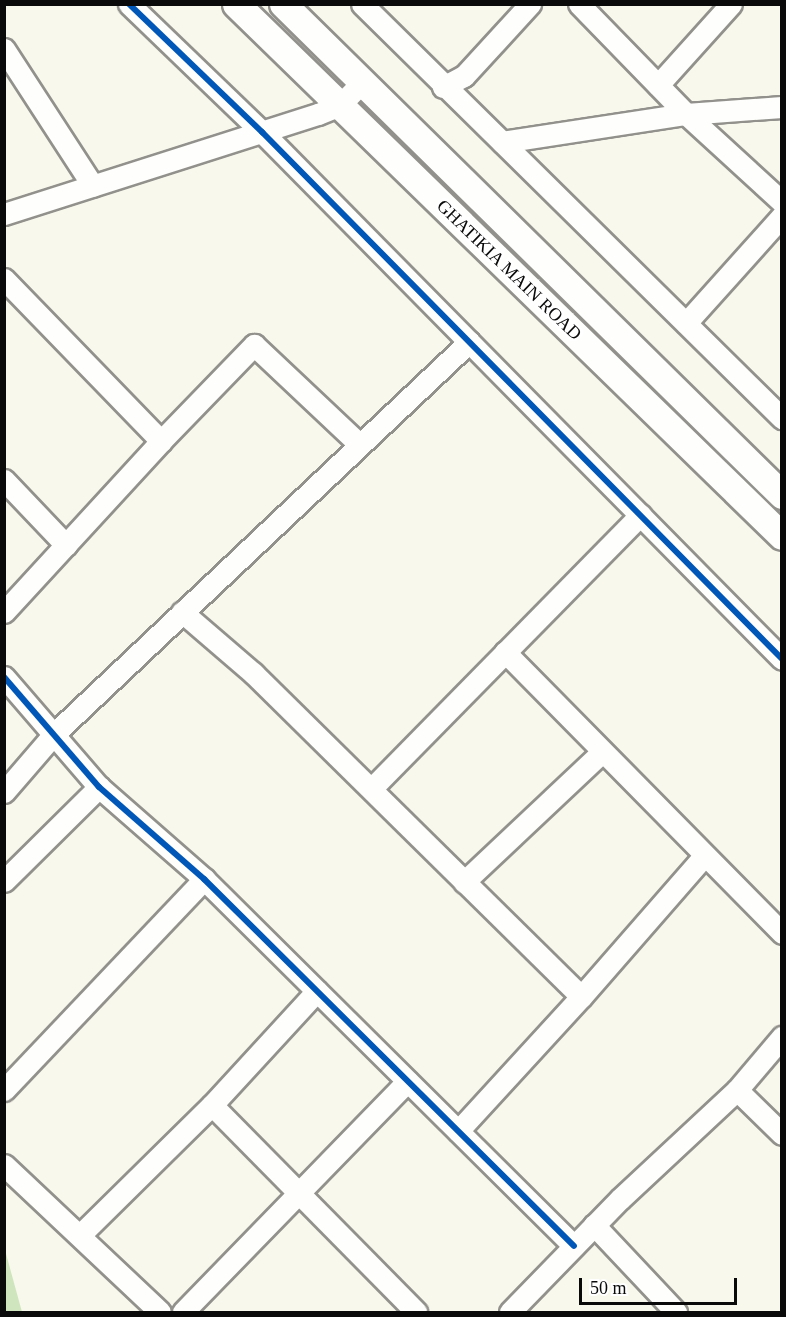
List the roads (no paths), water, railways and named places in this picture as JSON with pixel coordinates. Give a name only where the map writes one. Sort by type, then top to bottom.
[{"type":"street","points":[[129,4],[262,132],[782,659]]},
{"type":"street","name":"GHATIKIA MAIN ROAD","points":[[236,4],[782,536]]},
{"type":"street","name":"GHATIKIA MAIN ROAD","points":[[283,4],[782,495]]},
{"type":"street","points":[[362,4],[443,87],[502,142],[782,418]]},
{"type":"street","points":[[443,87],[464,76],[530,4]]},
{"type":"street","points":[[579,4],[686,114],[782,202]]},
{"type":"street","points":[[658,85],[731,4]]},
{"type":"street","points":[[4,49],[93,186]]},
{"type":"street","points":[[4,214],[340,105],[361,83]]},
{"type":"street","points":[[502,142],[686,114],[782,106]]},
{"type":"street","points":[[686,323],[782,216]]},
{"type":"street","points":[[4,279],[161,441]]},
{"type":"street","points":[[4,792],[54,734],[358,444],[469,342]]},
{"type":"street","points":[[4,612],[161,441],[254,345],[358,444]]},
{"type":"street","points":[[4,480],[66,545]]},
{"type":"street","points":[[372,788],[640,515]]},
{"type":"street","points":[[182,612],[253,673],[372,788],[581,997]]},
{"type":"street","points":[[505,652],[601,753],[782,933]]},
{"type":"street","points":[[4,677],[99,787],[204,879],[574,1246]]},
{"type":"street","points":[[464,882],[601,753]]},
{"type":"street","points":[[4,881],[99,787]]},
{"type":"street","points":[[458,1131],[581,997],[704,856]]},
{"type":"street","points":[[4,1090],[204,879]]},
{"type":"street","points":[[80,1235],[212,1105],[317,991]]},
{"type":"street","points":[[510,1312],[594,1225],[737,1090],[782,1037]]},
{"type":"street","points":[[183,1312],[408,1081]]},
{"type":"street","points":[[737,1090],[782,1134]]},
{"type":"street","points":[[212,1105],[416,1312]]},
{"type":"street","points":[[4,1165],[160,1312]]},
{"type":"street","points":[[594,1225],[676,1312]]}]
